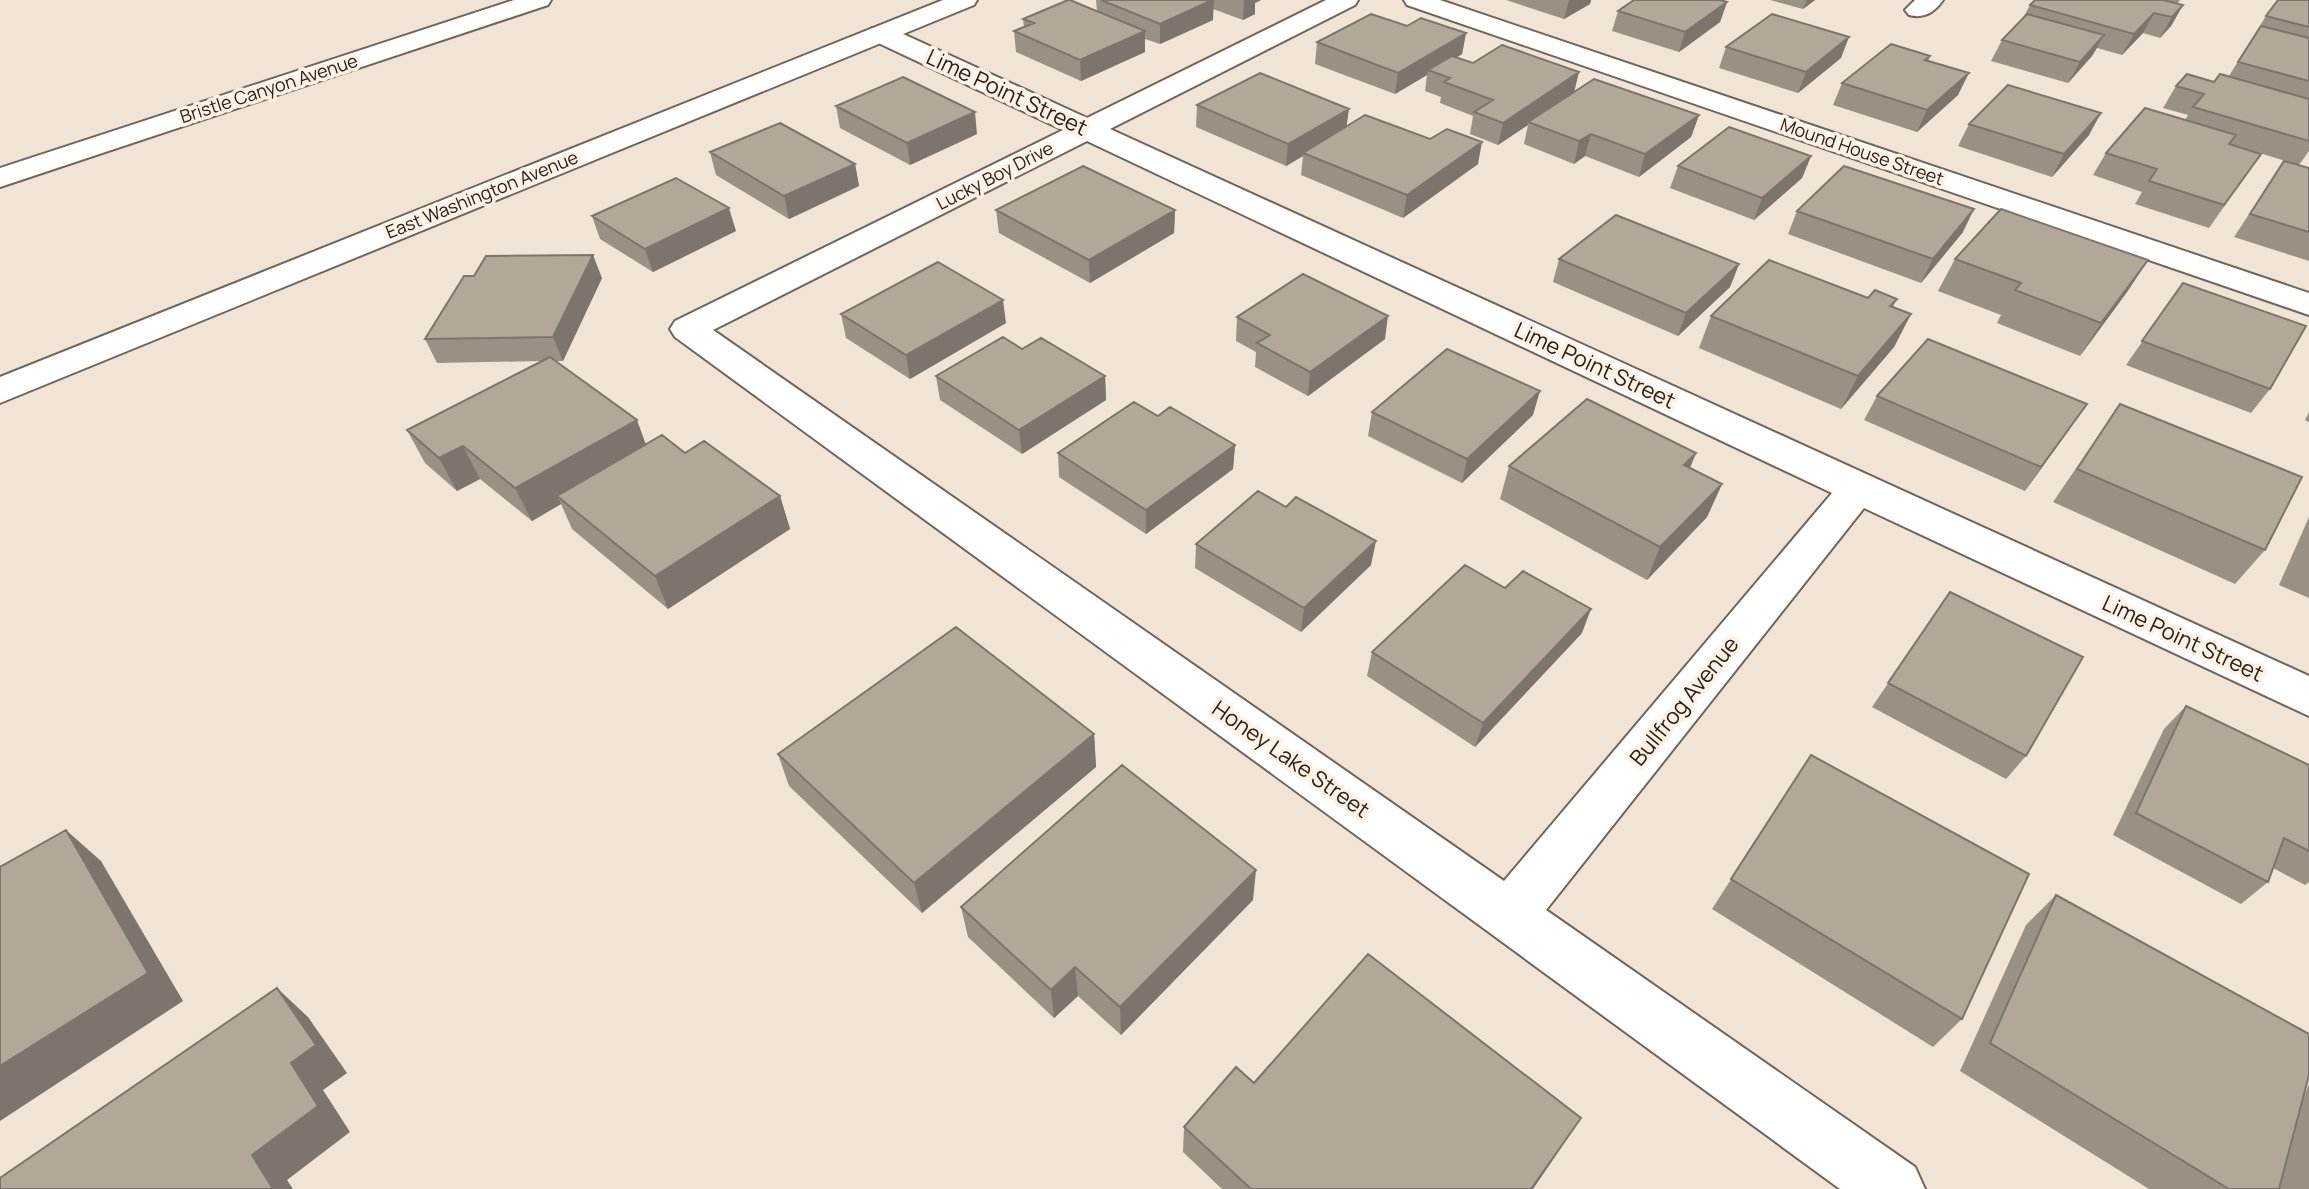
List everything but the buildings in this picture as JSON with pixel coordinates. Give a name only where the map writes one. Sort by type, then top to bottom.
[{"type":"street","name":"Bristle Canyon Avenue","points":[[0,178],[539,0]]},
{"type":"street","name":"East Washington Avenue","points":[[0,391],[965,0]]},
{"type":"street","name":"Lucky Boy Drive","points":[[688,329],[1346,0]]},
{"type":"street","name":"Mound House Street","points":[[1416,0],[2309,305]]},
{"type":"street","name":"Lime Point Street","points":[[881,34],[2309,697]]},
{"type":"street","name":"Honey Lake Street","points":[[688,329],[1893,1189]]},
{"type":"street","name":"Bullfrog Avenue","points":[[1509,915],[1858,488]]}]
